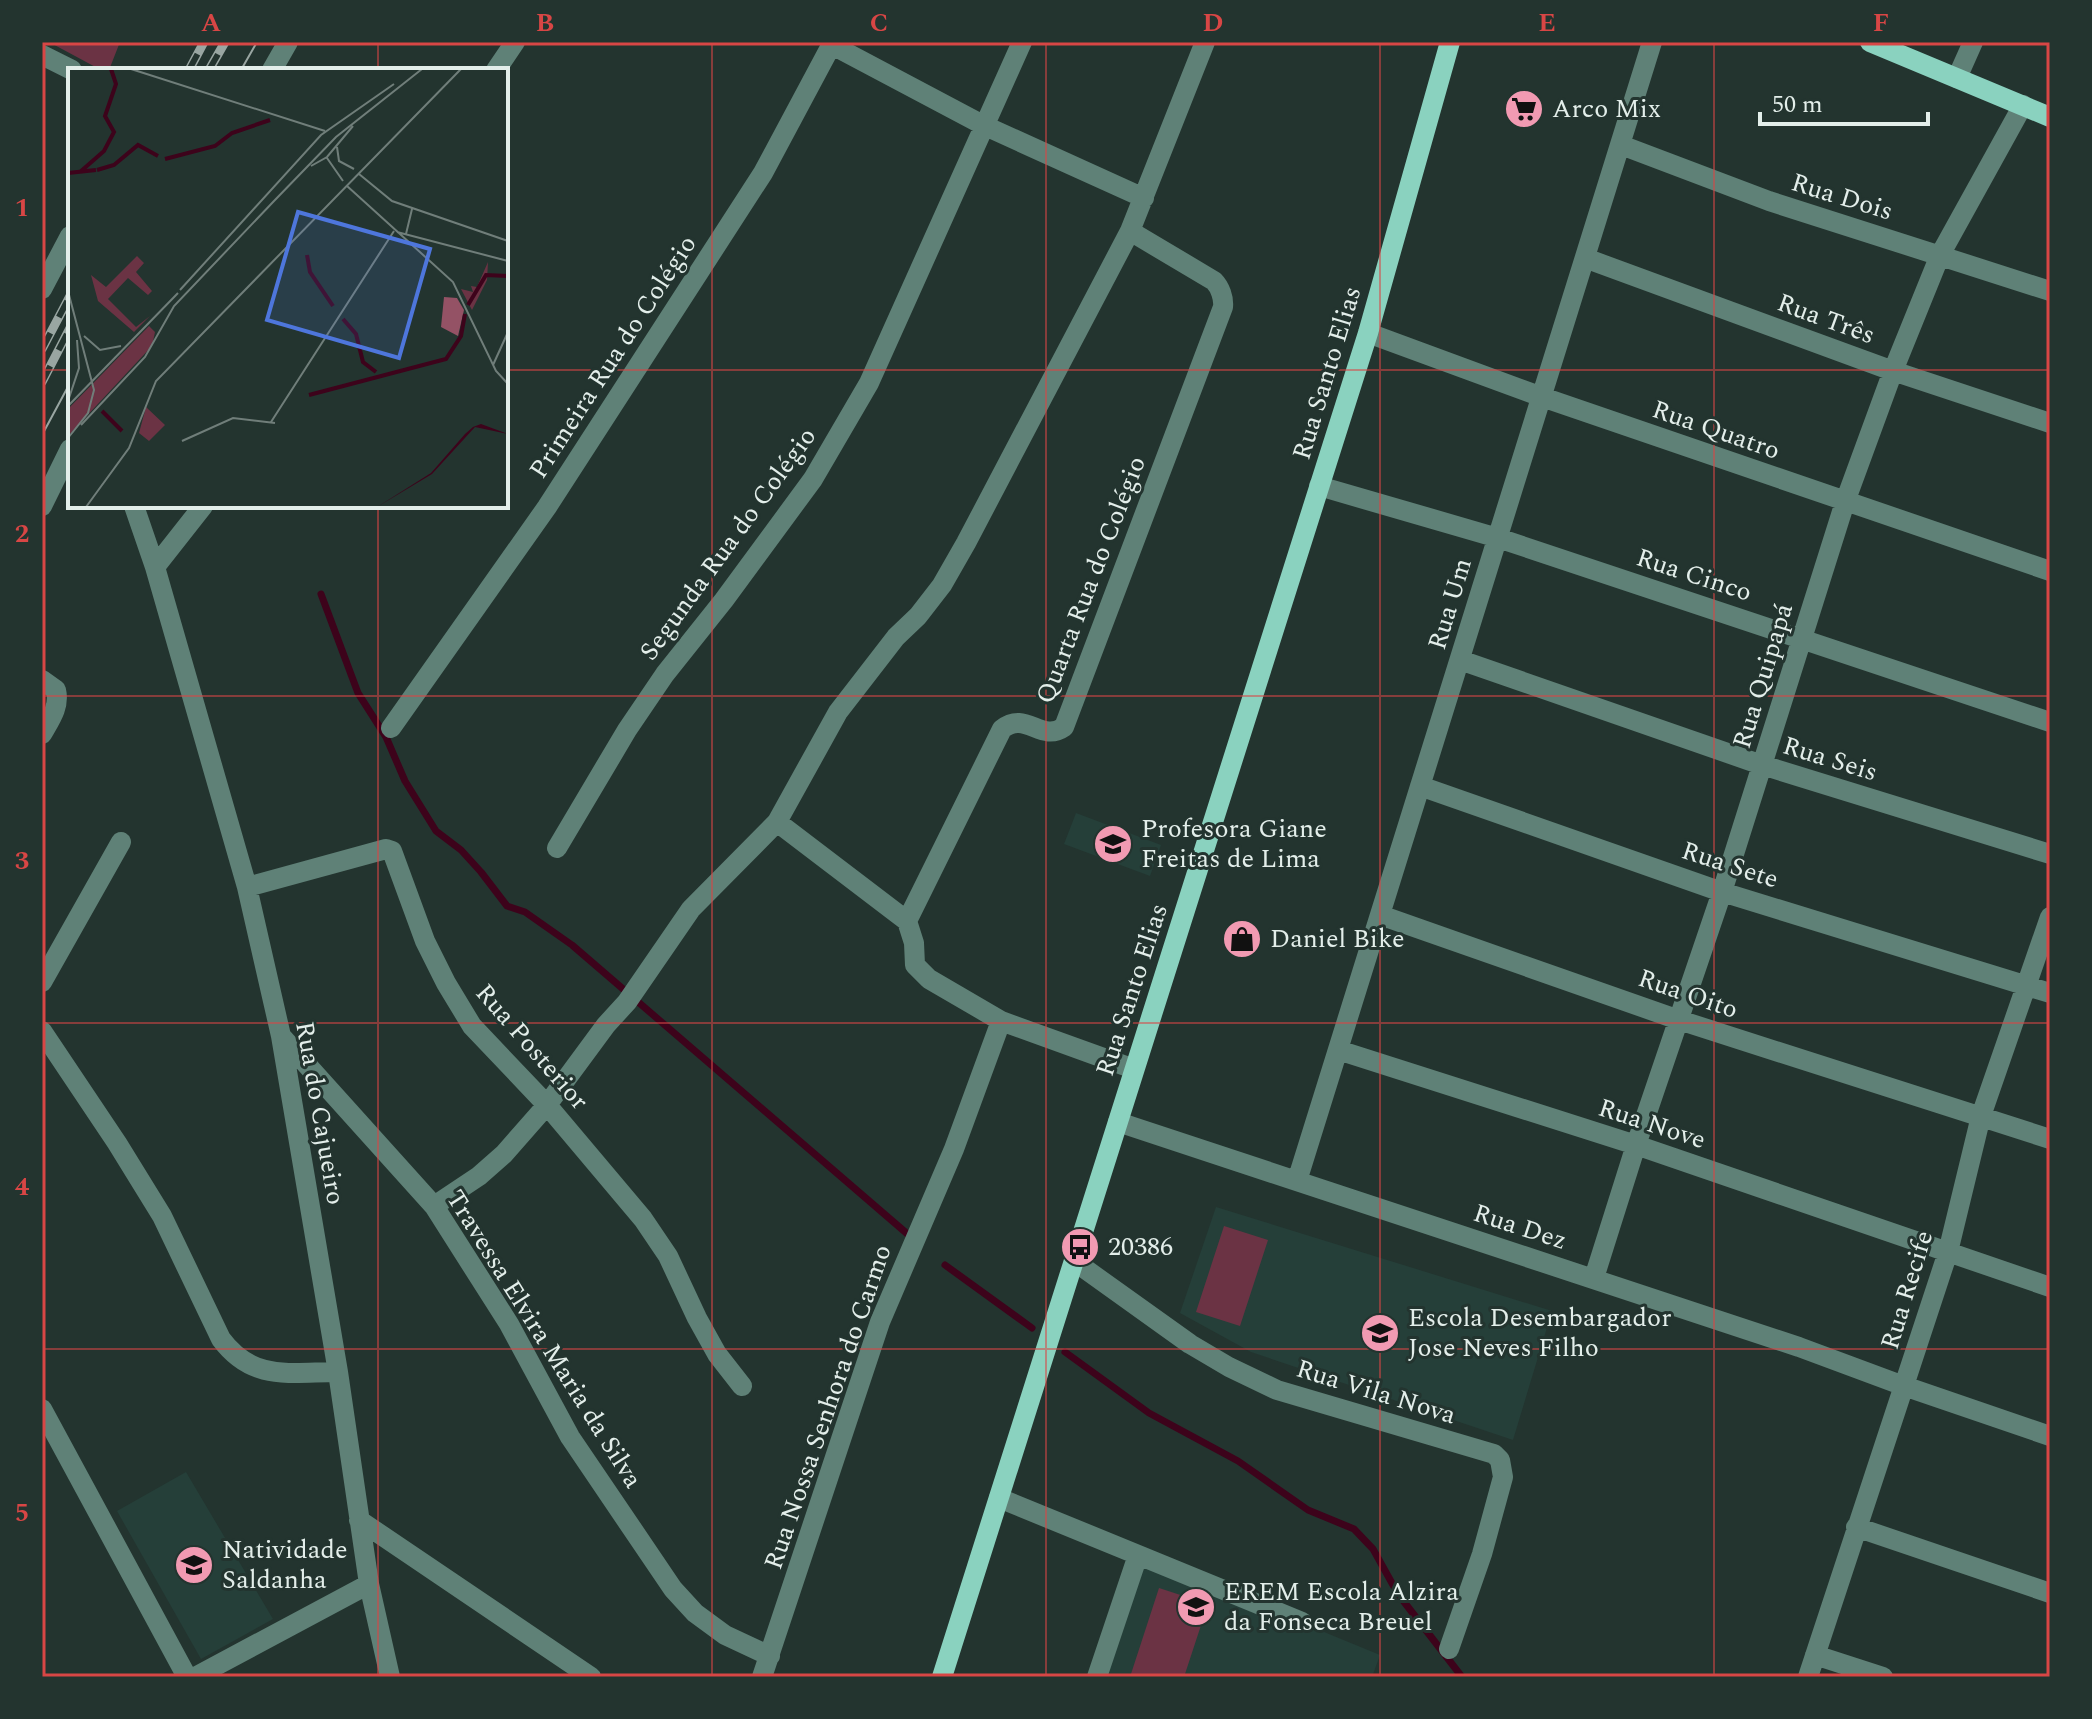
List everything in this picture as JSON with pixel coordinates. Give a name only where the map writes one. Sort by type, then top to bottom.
[{"type":"main road","name":"Rua Santo Elias","points":[[942,1677],[1368,333],[1450,42]]},
{"type":"main road","points":[[1870,42],[2050,117]]},
{"type":"street","points":[[273,68],[288,42]]},
{"type":"street","points":[[497,68],[515,42]]},
{"type":"street","name":"Segunda Rua do Colégio","points":[[557,848],[627,730],[665,674],[813,479],[869,383],[1022,42]]},
{"type":"street","points":[[434,1206],[479,1176],[504,1154],[547,1105],[606,1025],[627,1002],[691,909],[777,822],[838,712],[896,637],[918,616],[942,585],[1130,231],[1205,42]]},
{"type":"street","name":"Rua Um","points":[[1297,1181],[1652,42]]},
{"type":"street","points":[[1957,78],[1973,42]]},
{"type":"street","points":[[832,44],[983,125],[1144,198]]},
{"type":"street","name":"Primeira Rua do Colégio","points":[[391,728],[547,507],[763,173],[832,44]]},
{"type":"street","points":[[42,55],[68,68]]},
{"type":"street","name":"Rua Quipapá","points":[[1594,1278],[1722,892],[1845,502],[1940,255],[2023,105]]},
{"type":"street","name":"Rua Dois","points":[[1621,145],[1769,201],[2050,291]]},
{"type":"street","name":"Quarta Rua do Colégio","points":[[907,921],[1002,729],[1014,722],[1049,733],[1064,727],[1223,307],[1218,285],[1214,281],[1130,231]]},
{"type":"street","points":[[42,289],[68,240]]},
{"type":"street","name":"Rua Três","points":[[1585,258],[1893,371],[2050,423]]},
{"type":"street","name":"Rua Quatro","points":[[1368,333],[1542,397],[2050,571]]},
{"type":"street","points":[[42,506],[68,453]]},
{"type":"street","name":"Rua Cinco","points":[[1319,486],[1498,538],[2050,722]]},
{"type":"street","name":"Rua do Cajueiro","points":[[135,508],[155,567],[247,887],[281,1036],[338,1372],[369,1584],[390,1677]]},
{"type":"street","points":[[155,567],[201,508]]},
{"type":"street","name":"Rua Seis","points":[[1460,660],[1762,765],[2050,854]]},
{"type":"street","points":[[42,680],[56,690],[58,700],[42,734]]},
{"type":"street","name":"Rua Sete","points":[[1420,786],[1722,892],[2050,993]]},
{"type":"street","points":[[777,822],[907,921],[917,968],[929,979],[1001,1021],[1134,1069]]},
{"type":"street","points":[[43,979],[121,842]]},
{"type":"street","name":"Rua Posterior","points":[[247,887],[381,850],[394,854],[425,941],[472,1026],[547,1105],[643,1219],[668,1256],[717,1354],[742,1386]]},
{"type":"street","name":"Rua Oito","points":[[1380,915],[1679,1020],[2050,1139]]},
{"type":"street","name":"Rua Recife","points":[[1808,1677],[1948,1252],[1981,1116],[2050,917]]},
{"type":"street","name":"Rua Nossa Senhora do Carmo","points":[[762,1677],[880,1322],[954,1149],[1001,1021]]},
{"type":"street","points":[[42,1031],[162,1216],[221,1339],[232,1354],[248,1365],[268,1372],[338,1372]]},
{"type":"street","name":"Travessa Elvira Maria da Silva","points":[[281,1036],[434,1206],[509,1324],[570,1437],[673,1589],[695,1613],[725,1635],[770,1656]]},
{"type":"street","name":"Rua Nove","points":[[1338,1050],[1636,1145],[2050,1287]]},
{"type":"street","name":"Rua Dez","points":[[1118,1122],[1799,1347],[2050,1436]]},
{"type":"street","name":"Rua Vila Nova","points":[[1074,1261],[1190,1344],[1277,1390],[1494,1454],[1500,1460],[1503,1477],[1482,1554],[1449,1649]]},
{"type":"street","points":[[42,1409],[187,1677]]},
{"type":"street","points":[[999,1498],[1302,1622]]},
{"type":"street","points":[[359,1520],[591,1677]]},
{"type":"street","points":[[1856,1527],[2050,1593]]},
{"type":"street","points":[[1097,1677],[1138,1555]]},
{"type":"street","points":[[195,1677],[369,1584]]},
{"type":"street","points":[[1815,1655],[1883,1677]]},
{"type":"shaded area","points":[[49,42],[120,42],[110,68],[97,68]]},
{"type":"shaded area","name":"Profesora Giane Freitas de Lima","points":[[1076,813],[1161,845],[1150,876],[1064,844]]},
{"type":"shaded area","name":"Escola Desembargador Jose Neves Filho","points":[[1216,1207],[1552,1311],[1513,1440],[1251,1352],[1180,1313]]},
{"type":"shaded area","points":[[1224,1226],[1268,1240],[1240,1326],[1196,1312]]},
{"type":"shaded area","name":"Natividade Saldanha","points":[[186,1472],[273,1619],[201,1659],[117,1511]]},
{"type":"shaded area","name":"EREM Escola Alzira da Fonseca Breuel","points":[[1146,1559],[1380,1655],[1372,1677],[1107,1677]]},
{"type":"shaded area","points":[[1159,1588],[1208,1604],[1184,1677],[1130,1677]]},
{"type":"waterway","points":[[321,594],[358,693],[386,737],[405,781],[436,831],[461,850],[507,906],[525,912],[572,945],[911,1237]]},
{"type":"waterway","points":[[945,1265],[1032,1328]]},
{"type":"waterway","points":[[1065,1352],[1149,1413],[1238,1461],[1308,1510],[1354,1529],[1373,1549],[1398,1594],[1462,1677]]},
{"type":"tram line","points":[[242,68],[257,42]]},
{"type":"tram line","points":[[42,435],[68,387]]},
{"type":"railway","points":[[190,68],[204,42]]},
{"type":"railway","points":[[210,68],[225,42]]},
{"type":"railway","points":[[42,349],[68,300]]},
{"type":"railway","points":[[42,382],[68,332]]},
{"type":"place","name":"Arco Mix","points":[[1524,109]]},
{"type":"place","name":"Profesora Giane Freitas de Lima","points":[[1113,844]]},
{"type":"place","name":"Daniel Bike","points":[[1242,939]]},
{"type":"place","name":"20386","points":[[1080,1247]]},
{"type":"place","name":"Escola Desembargador Jose Neves Filho","points":[[1380,1333]]},
{"type":"place","name":"Natividade Saldanha","points":[[194,1565]]},
{"type":"place","name":"EREM Escola Alzira da Fonseca Breuel","points":[[1196,1607]]}]
